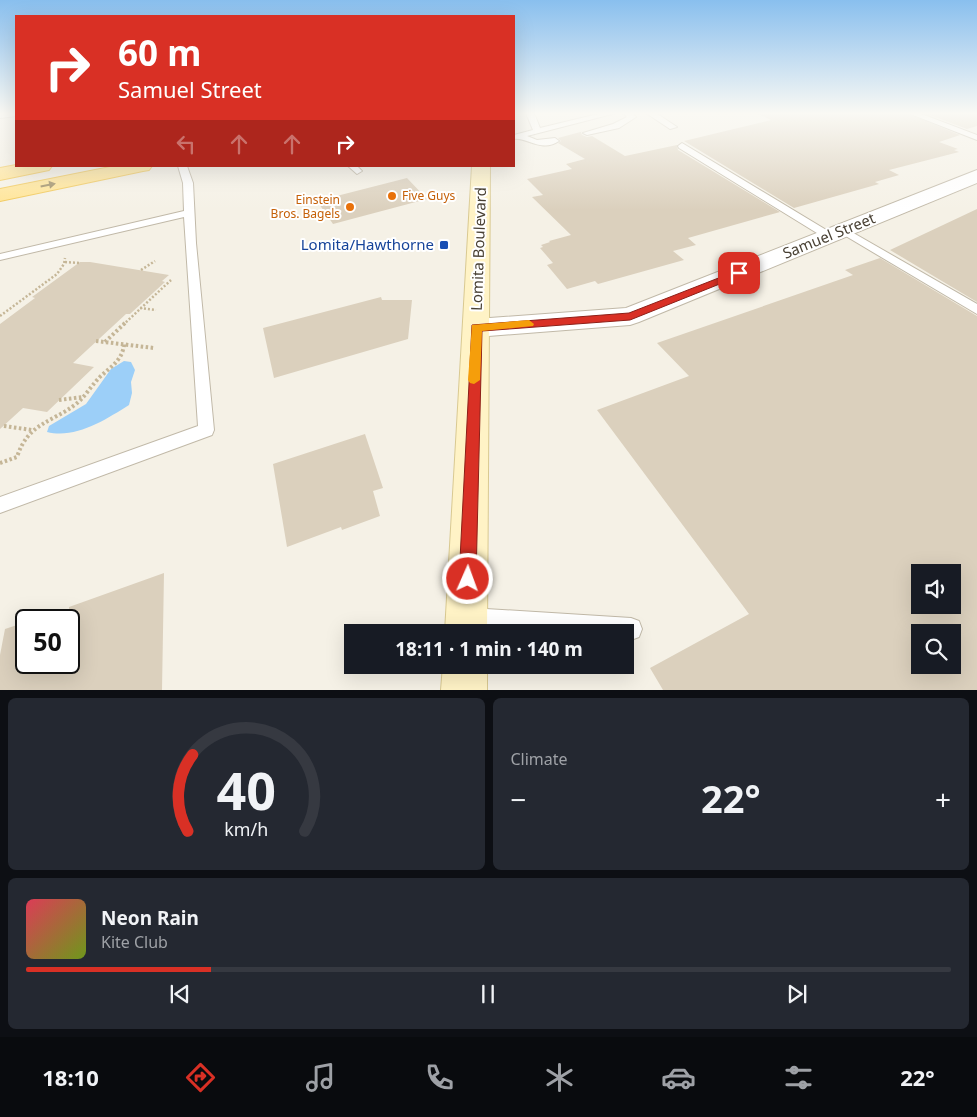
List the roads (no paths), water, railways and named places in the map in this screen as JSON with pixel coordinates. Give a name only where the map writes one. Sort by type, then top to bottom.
[{"type":"main road","points":[[0,174],[35,167]]},
{"type":"main road","points":[[0,195],[138,167]]},
{"type":"main road","name":"Lomita Boulevard","points":[[466,624],[481,167]]},
{"type":"main road","points":[[464,690],[465,674]]},
{"type":"street","name":"Samuel Street","points":[[476,328],[630,316],[977,176]]},
{"type":"lane","points":[[682,146],[977,310]]},
{"type":"lane","points":[[0,505],[206,430],[188,213],[188,183],[182,167]]},
{"type":"lane","points":[[0,257],[188,213]]},
{"type":"water","points":[[124,361],[131,362],[135,370],[131,382],[132,393],[129,405],[90,427],[69,433],[47,432],[49,426],[86,404],[111,369]]},
{"type":"place","name":"Five Guys","points":[[392,196]]},
{"type":"place","name":"Einstein Bros. Bagels","points":[[350,207]]},
{"type":"place","name":"Lomita/Hawthorne","points":[[444,245]]}]
